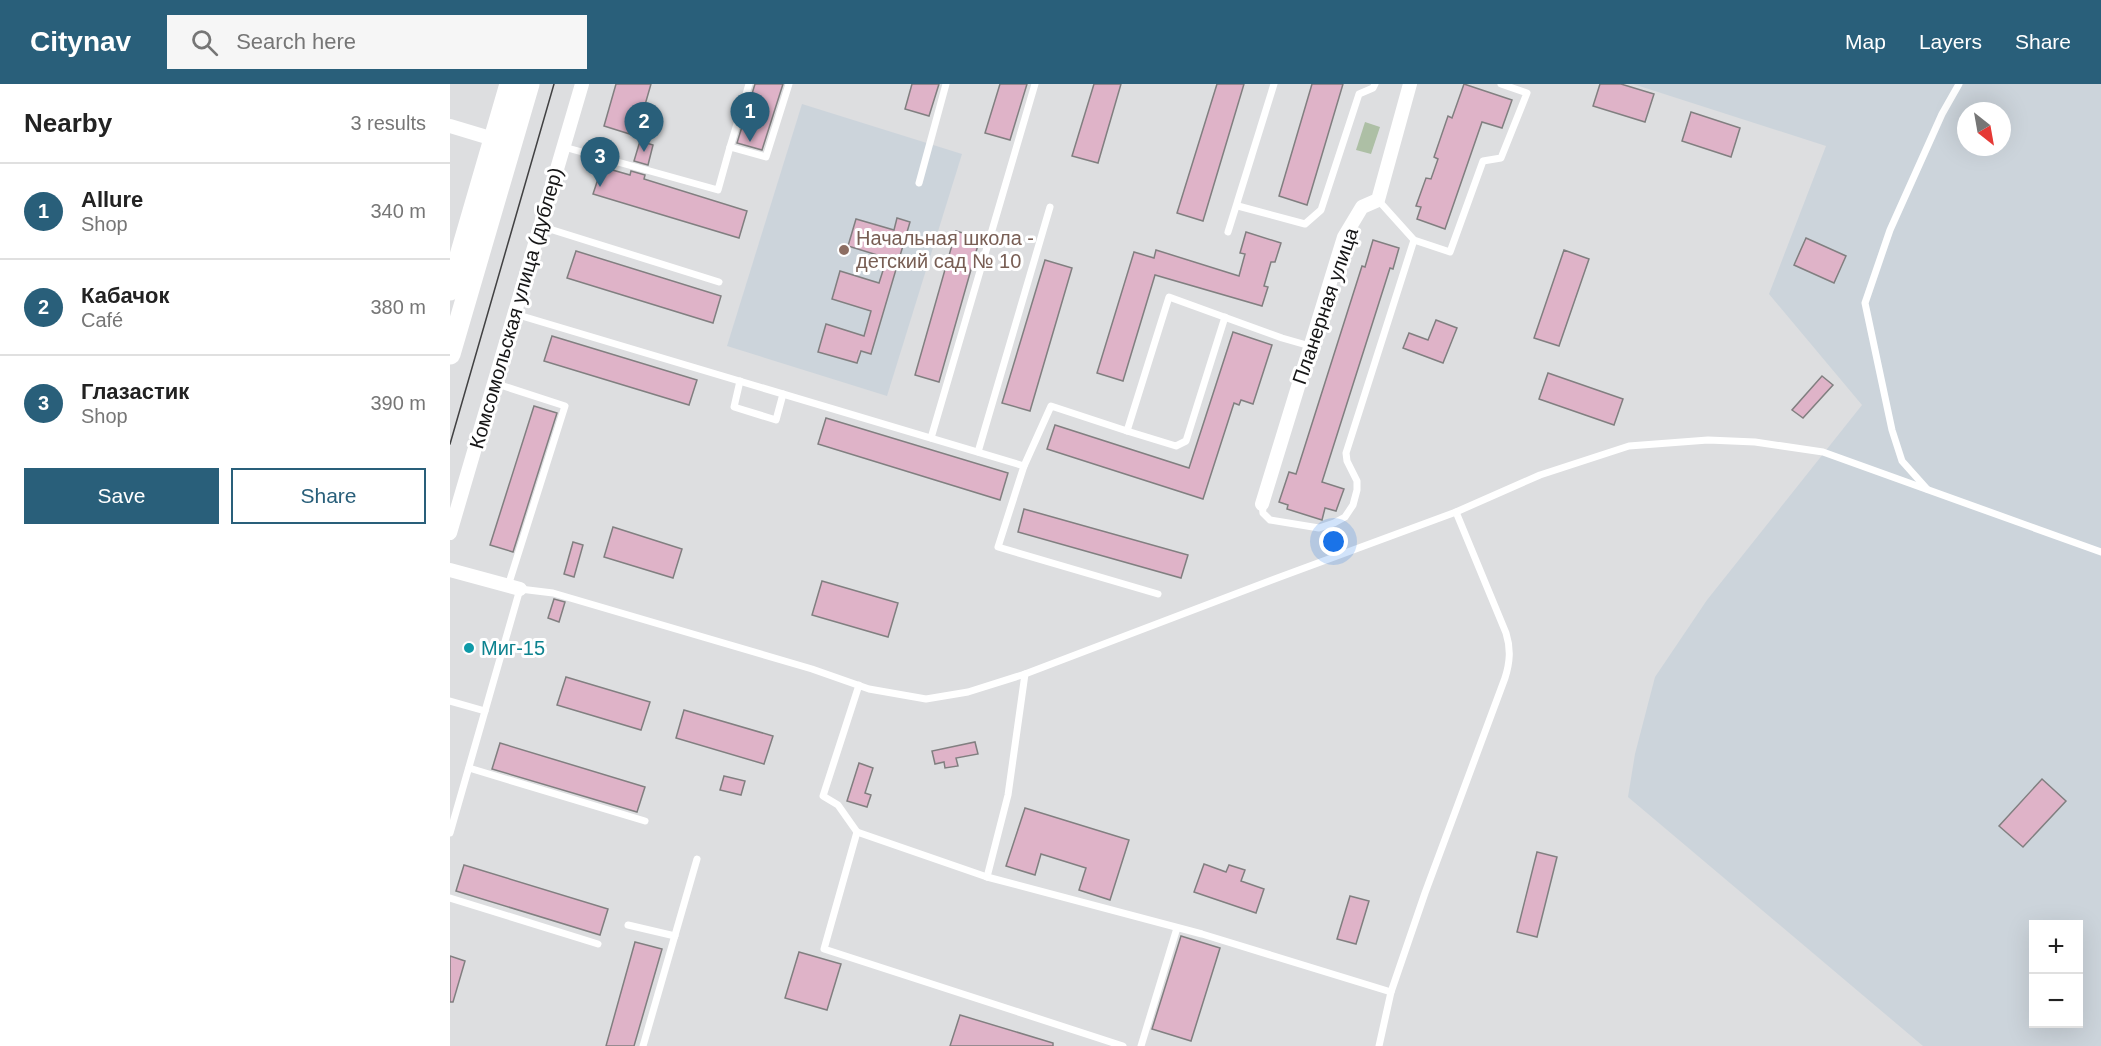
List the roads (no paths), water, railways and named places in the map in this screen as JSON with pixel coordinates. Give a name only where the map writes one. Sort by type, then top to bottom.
[{"type":"main road","points":[[450,354],[502,142],[510,84]]},
{"type":"main road","points":[[450,290],[502,142],[529,84]]},
{"type":"street","name":"Комсомольская улица (дублер)","points":[[450,533],[582,84]]},
{"type":"street","points":[[1378,200],[1410,84]]},
{"type":"street","points":[[450,126],[502,142]]},
{"type":"street","name":"Планерная улица","points":[[1262,504],[1344,237],[1362,207],[1378,200]]},
{"type":"street","points":[[450,570],[514,588]]},
{"type":"lane","points":[[564,147],[718,190],[749,84]]},
{"type":"lane","points":[[730,147],[766,157],[789,84]]},
{"type":"lane","points":[[919,183],[946,84]]},
{"type":"lane","points":[[931,438],[1035,84]]},
{"type":"lane","points":[[1228,232],[1238,206],[1274,84]]},
{"type":"lane","points":[[1238,206],[1305,224],[1321,210],[1359,94],[1373,88],[1375,84]]},
{"type":"lane","points":[[1378,200],[1414,240],[1450,252],[1483,161],[1501,158],[1527,93],[1501,84]]},
{"type":"lane","points":[[1929,491],[1902,461],[1892,430],[1865,303],[1890,230],[1942,114],[1959,84]]},
{"type":"lane","points":[[978,452],[1050,207]]},
{"type":"lane","points":[[540,226],[719,282]]},
{"type":"lane","points":[[1262,504],[1263,513],[1270,520],[1319,528],[1334,524],[1345,517],[1353,505],[1357,481],[1347,461],[1346,453],[1414,240]]},
{"type":"lane","points":[[1127,431],[1169,297],[1310,346]]},
{"type":"lane","points":[[514,314],[1024,466]]},
{"type":"lane","points":[[1158,594],[998,548],[1024,466],[1051,406],[1176,446],[1186,441],[1225,317]]},
{"type":"lane","points":[[740,381],[734,407],[776,420],[783,394]]},
{"type":"lane","points":[[450,833],[485,711],[514,588],[565,406],[494,384]]},
{"type":"lane","points":[[514,588],[553,593],[859,685],[926,699],[968,692],[1024,674],[1456,512],[1540,474],[1629,446],[1708,440],[1755,442],[1823,452],[2101,552]]},
{"type":"lane","points":[[1379,1046],[1391,992],[1510,660],[1510,644],[1506,633],[1456,512]]},
{"type":"lane","points":[[987,877],[1008,795],[1024,674]]},
{"type":"lane","points":[[859,685],[822,796],[838,805],[857,832],[987,877],[1177,928],[1391,992]]},
{"type":"lane","points":[[450,701],[485,711]]},
{"type":"lane","points":[[469,768],[645,821]]},
{"type":"lane","points":[[857,832],[824,949],[1123,1046]]},
{"type":"lane","points":[[644,1046],[697,860]]},
{"type":"lane","points":[[450,898],[598,944]]},
{"type":"lane","points":[[628,925],[675,936]]},
{"type":"lane","points":[[1141,1046],[1177,928]]},
{"type":"tram line","points":[[450,444],[554,84]]},
{"type":"place","name":"Allure","points":[[750,142]]},
{"type":"place","name":"Кабачок","points":[[644,152]]},
{"type":"place","name":"Глазастик","points":[[600,187]]},
{"type":"place","name":"Начальная школа - детский сад № 10","points":[[844,250]]},
{"type":"place","name":"Миг-15","points":[[469,648]]}]
